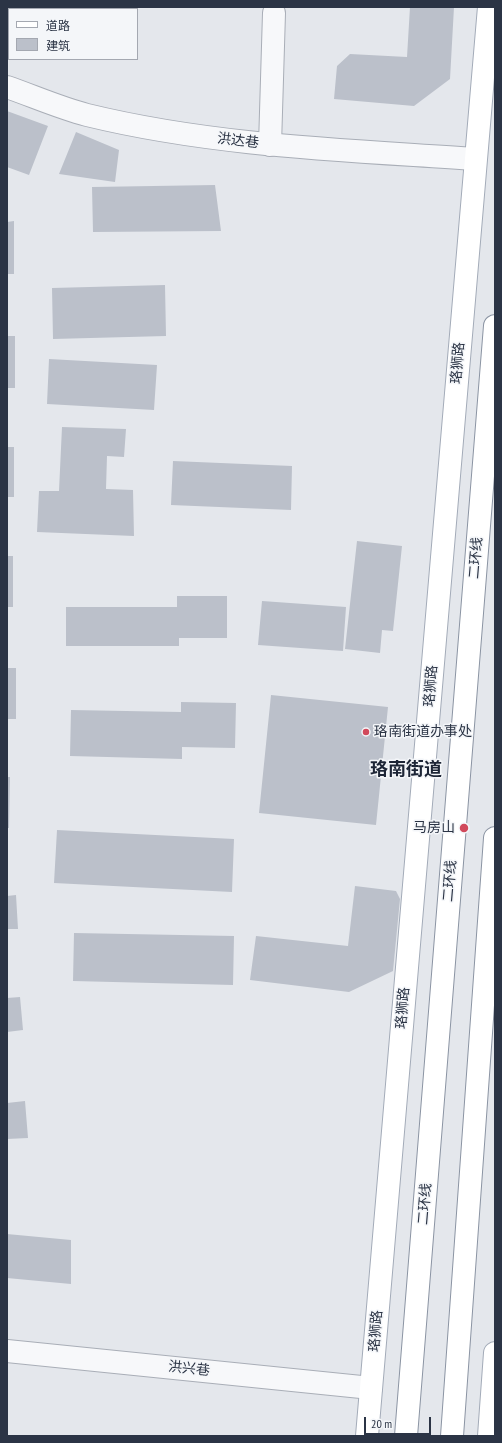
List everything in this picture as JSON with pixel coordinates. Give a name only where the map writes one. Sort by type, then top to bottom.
[{"type":"main road","name":"珞狮路","points":[[367,1436],[489,7]]},
{"type":"main road","name":"二环线","points":[[406,1436],[495,326]]},
{"type":"main road","points":[[452,1436],[495,838]]},
{"type":"main road","points":[[489,1436],[495,1353]]},
{"type":"street","points":[[270,145],[274,13]]},
{"type":"street","name":"洪达巷","points":[[7,87],[86,114],[170,132],[270,145],[475,159]]},
{"type":"street","name":"洪兴巷","points":[[7,1351],[371,1388]]},
{"type":"building","points":[[410,7],[454,7],[450,79],[414,106],[334,99],[337,66],[350,54],[407,57]]},
{"type":"building","points":[[7,111],[48,126],[29,175],[7,167]]},
{"type":"building","points":[[76,132],[119,150],[115,182],[59,174]]},
{"type":"building","points":[[215,185],[221,231],[93,232],[92,187]]},
{"type":"building","points":[[14,221],[14,274],[7,274],[7,222]]},
{"type":"building","points":[[165,285],[166,336],[53,339],[52,288]]},
{"type":"building","points":[[7,336],[15,336],[15,388],[7,388]]},
{"type":"building","points":[[49,359],[157,365],[154,410],[47,404]]},
{"type":"building","points":[[62,427],[126,429],[124,457],[107,456],[106,489],[133,490],[134,536],[37,532],[39,491],[59,491]]},
{"type":"building","points":[[7,447],[14,447],[14,497],[7,497]]},
{"type":"building","points":[[173,461],[292,466],[291,510],[171,505]]},
{"type":"building","points":[[357,541],[402,546],[393,631],[382,630],[380,653],[345,649]]},
{"type":"building","points":[[7,556],[13,556],[13,607],[7,607]]},
{"type":"building","points":[[177,596],[227,596],[227,638],[179,638],[179,646],[66,646],[66,607],[177,607]]},
{"type":"building","points":[[262,601],[346,607],[343,651],[258,645]]},
{"type":"building","points":[[7,668],[16,668],[16,719],[7,719]]},
{"type":"building","points":[[271,695],[388,707],[376,825],[259,813]]},
{"type":"building","points":[[181,702],[236,703],[235,748],[182,747],[182,759],[70,756],[71,710],[181,712]]},
{"type":"building","points":[[7,777],[10,777],[9,828],[7,828]]},
{"type":"building","points":[[57,830],[234,839],[232,892],[54,883]]},
{"type":"building","points":[[355,886],[396,891],[400,899],[393,971],[349,992],[250,980],[256,936],[348,946]]},
{"type":"building","points":[[16,895],[18,929],[7,929],[7,896]]},
{"type":"building","points":[[74,933],[234,936],[233,985],[73,981]]},
{"type":"building","points":[[20,997],[23,1030],[7,1032],[7,998]]},
{"type":"building","points":[[25,1101],[28,1138],[7,1139],[7,1103]]},
{"type":"building","points":[[7,1234],[71,1240],[71,1284],[7,1278]]},
{"type":"place","name":"珞南街道办事处","points":[[366,732]]},
{"type":"place","name":"马房山","points":[[464,828]]},
{"type":"district","name":"珞南街道","points":[[406,770]]}]
